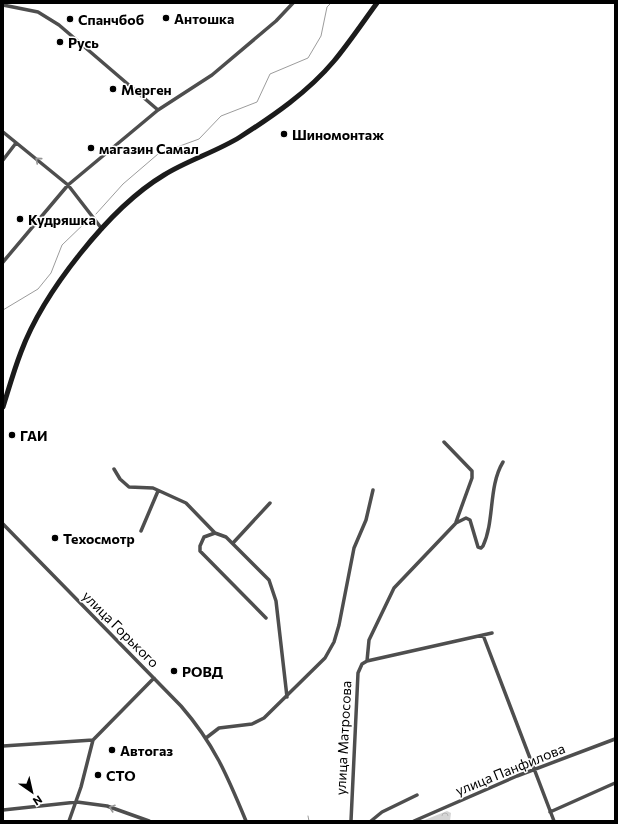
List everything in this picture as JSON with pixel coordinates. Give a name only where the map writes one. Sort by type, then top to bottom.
[{"type":"street","points":[[3,262],[68,185],[158,110],[212,74],[276,21],[293,3]]},
{"type":"street","points":[[3,407],[21,351],[44,304],[67,272],[102,229],[132,199],[163,175],[239,138],[300,94],[334,62],[377,3]]},
{"type":"street","points":[[3,5],[38,12],[59,25],[158,110]]},
{"type":"street","points":[[3,132],[68,185],[102,229]]},
{"type":"street","points":[[3,160],[16,143]]},
{"type":"street","points":[[444,442],[472,471],[472,478],[456,523]]},
{"type":"street","points":[[456,523],[466,518],[470,520],[478,546],[481,548],[483,546],[490,527],[499,468],[503,462]]},
{"type":"street","points":[[114,469],[120,479],[129,487],[145,487],[186,503],[215,532],[234,543],[263,572],[273,588],[276,601],[286,697]]},
{"type":"street","points":[[206,738],[223,726],[257,722],[273,711],[325,658],[334,642],[341,618],[354,548],[366,520],[373,490]]},
{"type":"street","points":[[141,531],[158,491]]},
{"type":"street","points":[[234,543],[270,503]]},
{"type":"street","name":"улица Матросова","points":[[351,821],[358,673],[362,664],[367,662],[369,640],[394,588],[456,523]]},
{"type":"street","name":"улица Горького","points":[[3,524],[181,706],[206,738],[221,763],[246,821]]},
{"type":"street","points":[[215,532],[204,537],[201,542],[200,551],[266,618]]},
{"type":"street","points":[[367,662],[492,633]]},
{"type":"street","points":[[483,635],[554,821]]},
{"type":"street","points":[[69,821],[77,802],[93,740],[154,678]]},
{"type":"street","name":"улица Панфилова","points":[[414,821],[534,770],[615,739]]},
{"type":"street","points":[[3,746],[93,740]]},
{"type":"street","points":[[550,812],[615,784]]},
{"type":"street","points":[[371,821],[382,812],[416,794]]},
{"type":"street","points":[[3,810],[77,802],[107,806],[149,821]]},
{"type":"green space","points":[[447,811],[451,813],[450,821],[422,821]]},
{"type":"waterway","points":[[96,214],[123,184],[158,154],[199,139],[221,116],[257,102],[270,74],[308,58],[321,36],[327,7],[331,3]]},
{"type":"waterway","points":[[3,310],[38,289],[51,273],[62,245],[89,219]]},
{"type":"waterway","points":[[308,816],[309,821]]},
{"type":"place","name":"Антошка","points":[[166,18]]},
{"type":"place","name":"Спанчбоб","points":[[70,19]]},
{"type":"place","name":"Русь","points":[[60,42]]},
{"type":"place","name":"Мерген","points":[[113,89]]},
{"type":"place","name":"Шиномонтаж","points":[[284,134]]},
{"type":"place","name":"магазин Самал","points":[[91,148]]},
{"type":"place","name":"Кудряшка","points":[[20,219]]},
{"type":"place","name":"ГАИ","points":[[12,435]]},
{"type":"place","name":"Техосмотр","points":[[55,538]]},
{"type":"place","name":"РОВД","points":[[174,671]]},
{"type":"place","name":"Автогаз","points":[[112,750]]},
{"type":"place","name":"СТО","points":[[98,775]]}]
